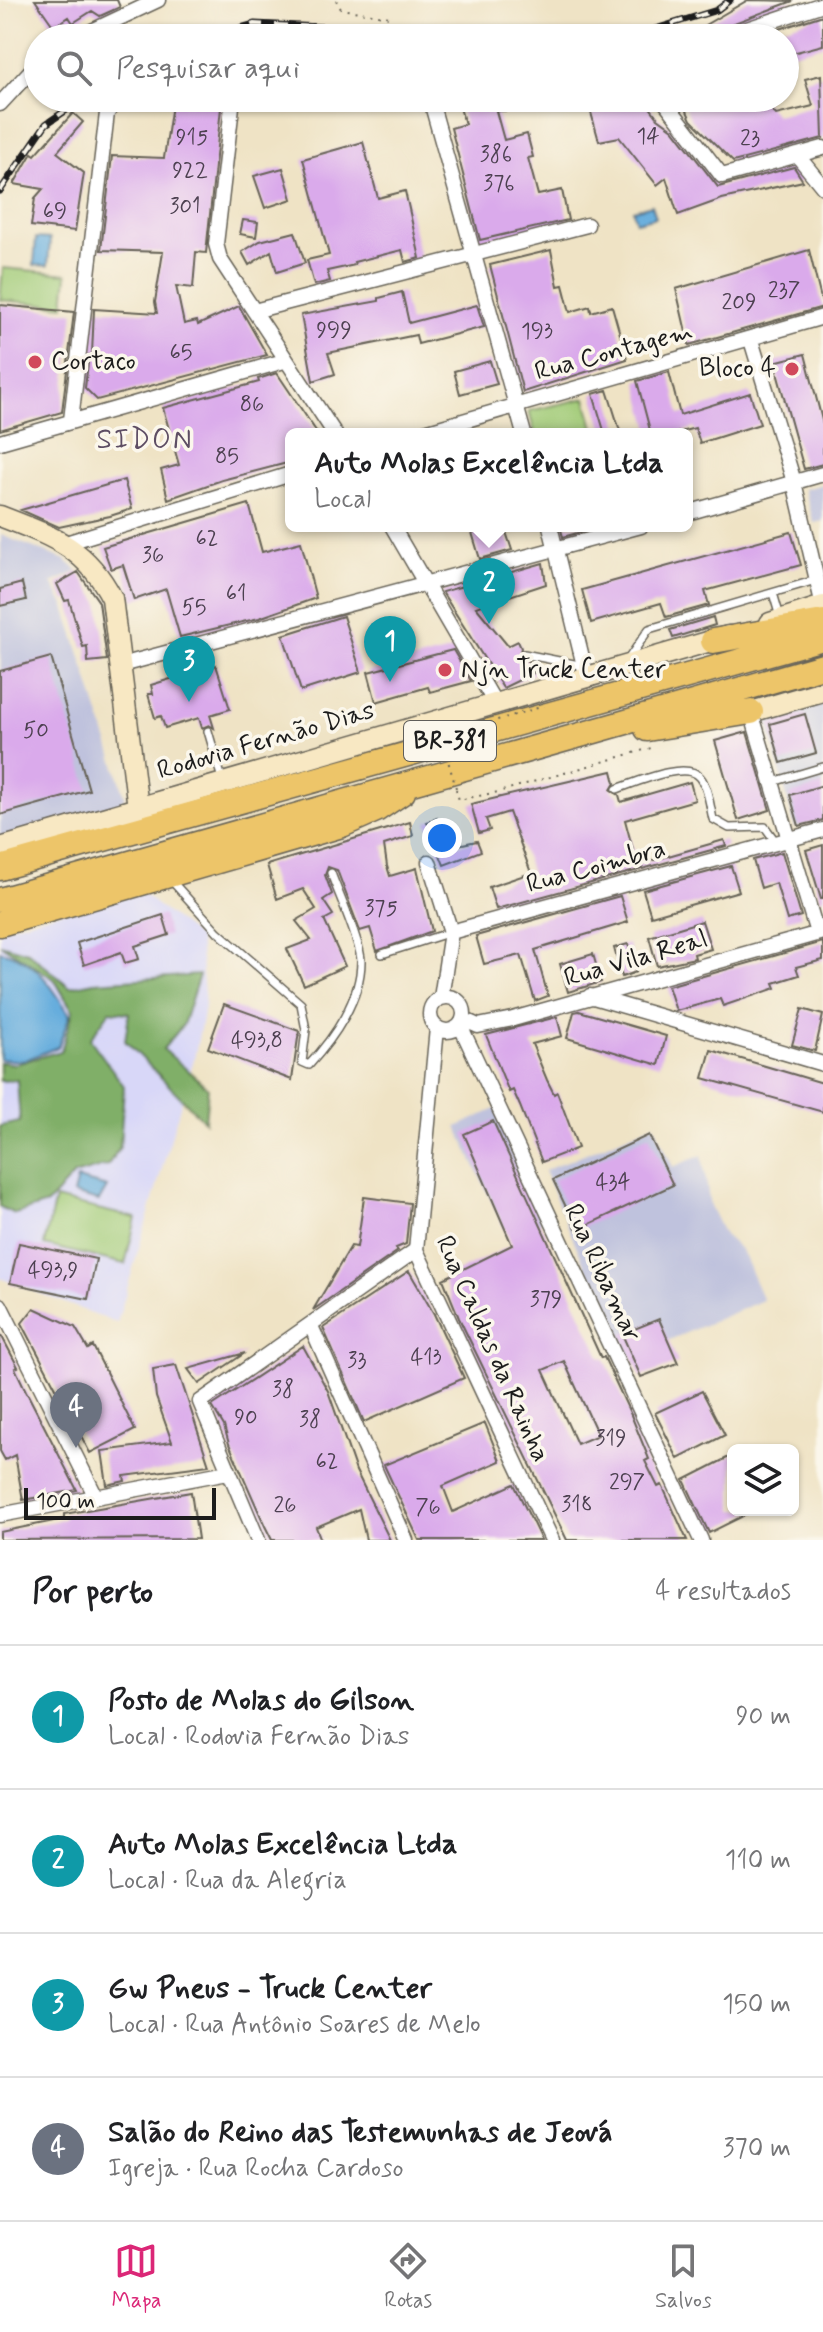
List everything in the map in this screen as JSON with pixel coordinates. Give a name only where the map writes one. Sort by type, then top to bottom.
[{"type":"highway","points":[[713,641],[823,622]]},
{"type":"highway","name":"Rodovia Fernão Dias","points":[[0,868],[823,638]]},
{"type":"highway","name":"BR-381","points":[[0,900],[823,666]]},
{"type":"highway","name":"BR-381","points":[[526,748],[751,712]]},
{"type":"highway","points":[[0,924],[342,825],[376,810],[420,779]]},
{"type":"main road","points":[[0,517],[66,543],[102,578],[112,598],[138,808]]},
{"type":"main road","name":"Rodovia Fernão Dias","points":[[0,848],[495,703],[586,672],[621,669],[823,606]]},
{"type":"main road","name":"BR-381","points":[[751,712],[823,691]]},
{"type":"street","points":[[107,24],[158,0]]},
{"type":"street","points":[[762,24],[823,4]]},
{"type":"street","points":[[0,104],[24,78]]},
{"type":"street","points":[[71,420],[108,112]]},
{"type":"street","points":[[231,112],[216,244],[220,259],[284,361],[331,428]]},
{"type":"street","points":[[434,112],[471,255],[522,428]]},
{"type":"street","points":[[673,112],[722,176],[823,148]]},
{"type":"street","points":[[797,155],[823,187]]},
{"type":"street","points":[[254,311],[587,225]]},
{"type":"street","name":"Rua Contagem","points":[[437,428],[515,403],[751,340],[823,317]]},
{"type":"street","points":[[751,340],[794,482],[823,606]]},
{"type":"street","points":[[0,442],[284,361]]},
{"type":"street","points":[[693,511],[823,474]]},
{"type":"street","points":[[66,543],[285,476]]},
{"type":"street","points":[[396,532],[495,703]]},
{"type":"street","points":[[552,532],[586,672]]},
{"type":"street","points":[[121,665],[428,586],[620,532]]},
{"type":"street","points":[[751,712],[820,933]]},
{"type":"street","name":"Rua Coimbra","points":[[451,932],[823,830]]},
{"type":"street","points":[[429,862],[451,932],[441,998]]},
{"type":"street","name":"Rua Vila Real","points":[[462,1022],[485,1025],[820,933]]},
{"type":"street","points":[[590,996],[823,1064]]},
{"type":"street","points":[[441,998],[452,998],[460,1004],[462,1022],[447,1032],[437,1028],[429,1015],[432,1005],[441,998]]},
{"type":"street","name":"Rua Ribamar","points":[[462,1022],[701,1540]]},
{"type":"street","name":"Rua Caldas da Rainha","points":[[437,1028],[416,1250],[552,1540]]},
{"type":"street","points":[[258,1540],[200,1402],[416,1250]]},
{"type":"street","points":[[0,1305],[96,1497]]},
{"type":"street","points":[[311,1326],[406,1540]]},
{"type":"street","points":[[0,1515],[228,1472]]},
{"type":"lane","points":[[621,669],[649,629],[816,580]]},
{"type":"lane","points":[[773,593],[781,619]]},
{"type":"lane","points":[[524,654],[586,672]]},
{"type":"lane","points":[[208,731],[223,783]]},
{"type":"lane","points":[[773,782],[823,767]]},
{"type":"lane","points":[[617,789],[678,770],[693,771],[702,779],[713,819],[729,828],[765,827],[776,843]]},
{"type":"lane","points":[[168,877],[227,941],[301,1004],[306,1030],[301,1055],[302,1062],[309,1065],[329,1044],[355,994],[362,959],[331,873]]},
{"type":"lane","name":"Rua Coimbra","points":[[382,954],[451,932]]},
{"type":"path","points":[[336,0],[341,9],[390,17],[384,24]]},
{"type":"path","points":[[544,706],[441,737],[459,800],[498,792],[662,745]]},
{"type":"shaded area","points":[[823,484],[823,521],[814,523],[804,489]]},
{"type":"shaded area","points":[[1,535],[65,560],[78,571],[52,583],[65,607],[125,796],[119,805],[0,838]]},
{"type":"shaded area","points":[[823,704],[823,820],[795,828],[767,720]]},
{"type":"shaded area","points":[[138,890],[199,938],[205,1004],[194,1059],[117,1323],[0,1278],[0,929]]},
{"type":"shaded area","points":[[500,1107],[543,1221],[505,1230],[457,1127]]},
{"type":"shaded area","points":[[654,1124],[673,1167],[702,1155],[710,1206],[724,1235],[741,1250],[763,1300],[625,1359],[544,1171]]},
{"type":"green space","points":[[3,268],[67,274],[64,306],[0,300]]},
{"type":"green space","points":[[586,398],[594,428],[533,428],[529,411]]},
{"type":"green space","points":[[0,944],[28,952],[70,987],[94,982],[199,975],[183,1025],[163,1049],[208,1088],[205,1122],[125,1041],[129,1013],[110,1011],[90,1039],[124,1086],[120,1147],[108,1165],[74,1175],[47,1204],[15,1214],[0,1207],[0,1126],[20,1122],[17,1080],[0,1081],[0,1062],[16,1064],[61,1051],[73,1011],[54,979]]},
{"type":"green space","points":[[55,1199],[136,1218],[125,1264],[44,1245]]},
{"type":"water","points":[[652,205],[656,217],[636,222],[633,210]]},
{"type":"water","points":[[36,238],[50,239],[48,266],[34,265]]},
{"type":"water","points":[[0,951],[33,967],[70,1015],[58,1047],[23,1061],[0,1059]]},
{"type":"water","points":[[77,1179],[107,1187],[99,1201],[73,1194]]},
{"type":"building","points":[[35,0],[117,0],[120,7],[100,16],[92,11],[73,23],[69,17],[58,24],[52,24]]},
{"type":"building","points":[[748,0],[793,1],[733,24],[707,24]]},
{"type":"building","points":[[823,15],[823,45],[799,51],[799,24],[795,24]]},
{"type":"building","points":[[821,75],[823,138],[733,162],[691,120],[687,112],[773,112],[776,115],[799,112],[813,106],[805,79]]},
{"type":"building","points":[[171,112],[221,112],[206,253],[196,252],[193,288],[176,286],[184,324],[197,321],[198,325],[239,306],[267,355],[97,400],[85,388],[89,355],[92,354],[94,309],[157,313],[155,302],[163,252],[101,250],[112,156],[164,158]]},
{"type":"building","points":[[461,112],[496,112],[504,140],[527,134],[533,157],[528,158],[538,195],[562,190],[568,220],[480,240],[451,128],[465,124]]},
{"type":"building","points":[[591,112],[654,112],[673,129],[718,187],[794,167],[803,181],[722,199],[678,215],[666,178],[657,185],[619,137],[599,141]]},
{"type":"building","points":[[73,113],[83,122],[57,152],[84,173],[75,231],[31,226],[35,198],[43,189],[14,184],[32,153],[35,155]]},
{"type":"building","points":[[363,142],[378,198],[405,191],[420,258],[405,262],[402,250],[354,262],[355,265],[327,271],[330,281],[314,285],[307,260],[329,255],[303,159]]},
{"type":"building","points":[[283,168],[292,199],[265,208],[254,176]]},
{"type":"building","points":[[243,220],[258,222],[256,237],[240,234]]},
{"type":"building","points":[[295,232],[305,263],[277,272],[271,251],[249,265],[242,252],[260,241]]},
{"type":"building","points":[[551,250],[558,286],[563,285],[570,312],[590,306],[591,312],[612,306],[627,359],[523,392],[490,265]]},
{"type":"building","points":[[809,250],[823,307],[689,345],[676,289]]},
{"type":"building","points":[[402,292],[409,323],[477,305],[484,327],[418,344],[416,335],[328,353],[335,374],[313,381],[301,315],[379,301],[379,298]]},
{"type":"building","name":"Cortaco","points":[[0,305],[74,312],[62,412],[0,430]]},
{"type":"building","points":[[805,354],[823,424],[823,464],[804,469],[774,362]]},
{"type":"building","points":[[490,361],[497,384],[460,394],[454,371]]},
{"type":"building","points":[[669,372],[680,415],[750,393],[760,424],[700,443],[695,428],[649,428],[637,381]]},
{"type":"building","points":[[277,373],[314,428],[285,428],[285,464],[222,480],[168,499],[161,470],[179,465],[163,408],[259,382],[258,379]]},
{"type":"building","points":[[607,390],[619,428],[603,428],[593,394]]},
{"type":"building","points":[[124,480],[132,509],[110,516],[59,527],[21,510]]},
{"type":"building","points":[[249,504],[262,552],[301,542],[316,598],[259,618],[180,637],[166,589],[134,600],[123,565],[111,569],[103,547]]},
{"type":"building","points":[[472,532],[506,532],[512,550],[480,559]]},
{"type":"building","points":[[562,532],[581,532],[563,537]]},
{"type":"building","points":[[791,532],[801,565],[705,591],[709,605],[666,617],[661,603],[591,623],[582,590]]},
{"type":"building","points":[[543,563],[546,584],[476,607],[508,646],[518,641],[521,648],[518,657],[528,661],[534,673],[503,688],[442,592]]},
{"type":"building","points":[[78,572],[99,602],[107,660],[88,662],[87,646],[83,647],[69,600],[65,601],[57,584]]},
{"type":"building","points":[[22,583],[26,600],[0,606],[0,589]]},
{"type":"building","points":[[343,616],[361,672],[301,691],[283,635]]},
{"type":"building","points":[[713,617],[715,625],[673,638],[670,630]]},
{"type":"building","points":[[453,650],[471,681],[430,692],[428,687],[376,702],[368,672]]},
{"type":"building","points":[[51,657],[89,790],[0,815],[0,671]]},
{"type":"building","points":[[216,665],[230,709],[210,715],[214,728],[209,725],[202,728],[199,718],[165,728],[161,716],[155,718],[148,694],[153,694],[151,685]]},
{"type":"building","points":[[805,714],[816,753],[781,763],[770,724]]},
{"type":"building","points":[[747,732],[770,810],[738,820],[715,741]]},
{"type":"building","points":[[612,771],[615,783],[611,790],[619,795],[621,802],[690,782],[695,800],[625,820],[637,865],[724,840],[726,846],[496,909],[489,887],[531,873],[509,812],[486,819],[490,830],[479,833],[471,804]]},
{"type":"building","points":[[823,785],[823,820],[799,826],[790,795]]},
{"type":"building","points":[[437,818],[448,847],[477,841],[481,851],[444,865],[427,822]]},
{"type":"building","points":[[410,822],[413,836],[384,845],[387,866],[390,876],[417,868],[432,931],[377,951],[370,928],[360,931],[337,870],[328,867],[325,875],[332,894],[323,900],[333,915],[324,920],[345,966],[304,985],[287,949],[311,940],[296,921],[316,909],[303,889],[277,899],[267,865]]},
{"type":"building","points":[[823,845],[823,899],[821,899],[806,850]]},
{"type":"building","points":[[782,852],[801,916],[787,920],[776,883],[761,888],[753,860]]},
{"type":"building","points":[[731,866],[739,891],[651,916],[643,890]]},
{"type":"building","points":[[620,896],[628,922],[535,950],[548,996],[535,1001],[521,955],[484,964],[476,936]]},
{"type":"building","points":[[163,915],[169,935],[135,946],[139,959],[125,963],[121,952],[84,965],[77,943]]},
{"type":"building","points":[[702,921],[711,949],[694,954],[695,958],[657,966],[649,937]]},
{"type":"building","points":[[823,942],[823,960],[796,967],[799,975],[774,983],[776,988],[723,1006],[720,999],[676,1011],[668,986]]},
{"type":"building","points":[[628,944],[636,972],[622,977],[614,948]]},
{"type":"building","points":[[593,954],[601,982],[568,992],[560,964]]},
{"type":"building","points":[[224,1004],[299,1031],[292,1080],[208,1048]]},
{"type":"building","points":[[802,1009],[823,1015],[815,1051],[792,1045]]},
{"type":"building","points":[[574,1012],[666,1036],[659,1065],[567,1038]]},
{"type":"building","points":[[557,1017],[562,1036],[532,1044],[554,1094],[557,1092],[578,1148],[542,1162],[513,1090],[509,1092],[486,1035]]},
{"type":"building","points":[[711,1050],[823,1083],[823,1112],[703,1078]]},
{"type":"building","points":[[493,1121],[601,1358],[604,1357],[631,1415],[649,1459],[645,1461],[658,1487],[662,1485],[687,1540],[567,1540],[443,1279],[512,1245],[464,1134]],"holes":[[[564,1361],[598,1435],[577,1444],[543,1370]]]},
{"type":"building","points":[[649,1135],[673,1185],[577,1230],[553,1180]]},
{"type":"building","points":[[364,1197],[410,1203],[406,1244],[396,1248],[398,1251],[313,1310],[351,1246],[357,1247]]},
{"type":"building","points":[[19,1243],[96,1259],[88,1299],[10,1283]]},
{"type":"building","points":[[409,1271],[434,1314],[464,1378],[364,1422],[323,1328]]},
{"type":"building","points":[[34,1308],[75,1327],[88,1349],[93,1346],[135,1430],[90,1453],[22,1323]]},
{"type":"building","points":[[659,1319],[678,1363],[641,1377],[622,1334]]},
{"type":"building","points":[[0,1333],[77,1490],[23,1500],[15,1455],[5,1460],[0,1451]]},
{"type":"building","points":[[303,1346],[328,1391],[356,1471],[390,1540],[366,1540],[359,1509],[316,1527],[321,1540],[272,1540],[265,1526],[224,1426],[212,1406]]},
{"type":"building","points":[[245,1353],[199,1384],[188,1369]]},
{"type":"building","points":[[176,1365],[209,1465],[124,1476],[125,1481],[107,1485],[102,1451],[172,1442],[156,1397],[153,1369]]},
{"type":"building","points":[[702,1391],[725,1435],[678,1459],[655,1413]]},
{"type":"building","points":[[485,1423],[500,1461],[443,1486],[453,1512],[514,1484],[541,1540],[419,1540],[384,1465]]},
{"type":"building","points":[[727,1458],[727,1516],[743,1516],[709,1533],[684,1480]]},
{"type":"building","points":[[191,1492],[198,1539],[0,1540],[0,1532],[64,1519],[64,1514]]},
{"type":"railway","points":[[672,24],[717,10],[730,0]]},
{"type":"railway","points":[[0,191],[46,124],[64,112]]},
{"type":"place","name":"Cortaco","points":[[35,362]]},
{"type":"place","name":"Bloco 4","points":[[792,369]]},
{"type":"place","name":"Auto Molas Excelência Ltda","points":[[489,624]]},
{"type":"place","name":"Njn Truck Center","points":[[445,670]]},
{"type":"place","name":"Posto de Molas do Gilson","points":[[390,682]]},
{"type":"place","name":"Gw Pneus - Truck Center","points":[[189,702]]},
{"type":"place","name":"Salão do Reino das Testemunhas de Jeová","points":[[76,1448]]},
{"type":"district","name":"SIDON","points":[[145,440]]}]
